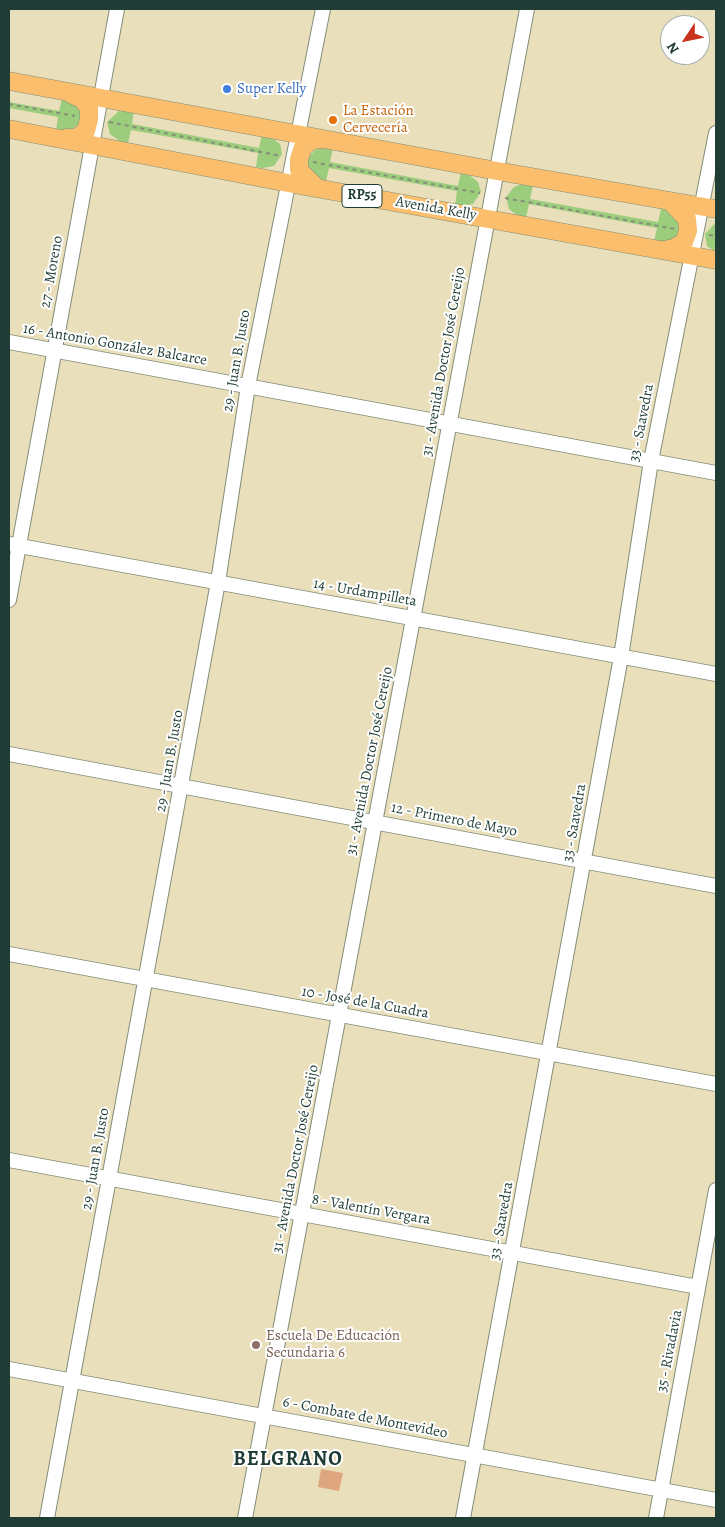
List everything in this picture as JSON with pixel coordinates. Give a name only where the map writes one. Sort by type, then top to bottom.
[{"type":"main road","points":[[9,81],[496,171],[709,208]]},
{"type":"main road","points":[[63,139],[76,138],[86,131],[93,119],[89,108],[82,99],[69,93]]},
{"type":"main road","name":"Avenida Kelly","points":[[9,129],[288,183],[716,260]]},
{"type":"main road","points":[[317,188],[299,170],[296,159],[302,147],[312,140],[326,139]]},
{"type":"main road","points":[[661,250],[674,248],[684,242],[692,232],[688,219],[670,201]]},
{"type":"street","name":"27 - Moreno","points":[[9,600],[14,545],[55,350],[92,144],[93,119],[101,98],[117,9]]},
{"type":"street","name":"29 - Juan B. Justo","points":[[47,1518],[182,786],[218,582],[248,386],[288,183],[296,159],[298,134],[323,9]]},
{"type":"street","name":"31 - Avenida Doctor José Cereijo","points":[[245,1518],[450,423],[486,218],[527,9]]},
{"type":"street","name":"33 - Saavedra","points":[[463,1518],[621,657],[651,461],[692,256],[692,232],[709,208],[716,133]]},
{"type":"street","name":"16 - Antonio González Balcarce","points":[[9,342],[716,473]]},
{"type":"street","name":"14 - Urdampilleta","points":[[14,545],[716,674]]},
{"type":"street","name":"12 - Primero de Mayo","points":[[9,754],[716,886]]},
{"type":"street","name":"10 - José de la Cuadra","points":[[9,954],[716,1084]]},
{"type":"street","name":"8 - Valentín Vergara","points":[[9,1160],[698,1287]]},
{"type":"street","name":"35 - Rivadavia","points":[[656,1518],[716,1190]]},
{"type":"street","name":"6 - Combate de Montevideo","points":[[9,1369],[716,1500]]},
{"type":"path","points":[[9,104],[716,236]]},
{"type":"green space","points":[[62,98],[75,103],[82,113],[79,124],[69,131],[56,130],[58,117],[9,108],[9,102],[59,111]]},
{"type":"green space","points":[[120,110],[134,110],[132,124],[259,148],[262,134],[269,136],[280,144],[282,154],[274,166],[263,168],[256,167],[258,153],[131,130],[128,143],[121,142],[110,134],[107,122]]},
{"type":"green space","points":[[326,147],[333,148],[330,162],[458,186],[461,172],[468,174],[478,182],[481,192],[473,204],[462,206],[455,205],[457,191],[329,168],[326,181],[319,180],[309,172],[306,160],[315,150]]},
{"type":"green space","points":[[525,183],[533,185],[530,199],[658,222],[661,209],[668,210],[681,224],[678,235],[668,242],[654,242],[657,228],[529,204],[526,218],[519,217],[509,209],[506,197],[514,187]]},
{"type":"green space","points":[[716,222],[716,252],[707,246],[705,234]]},
{"type":"building","points":[[321,1469],[343,1473],[339,1491],[318,1487]]},
{"type":"place","name":"Super Kelly","points":[[227,89]]},
{"type":"place","name":"La Estación Cervecería","points":[[333,120]]},
{"type":"place","name":"Escuela De Educación Secundaria 6","points":[[256,1345]]},
{"type":"district","name":"BELGRANO","points":[[288,1460]]}]
